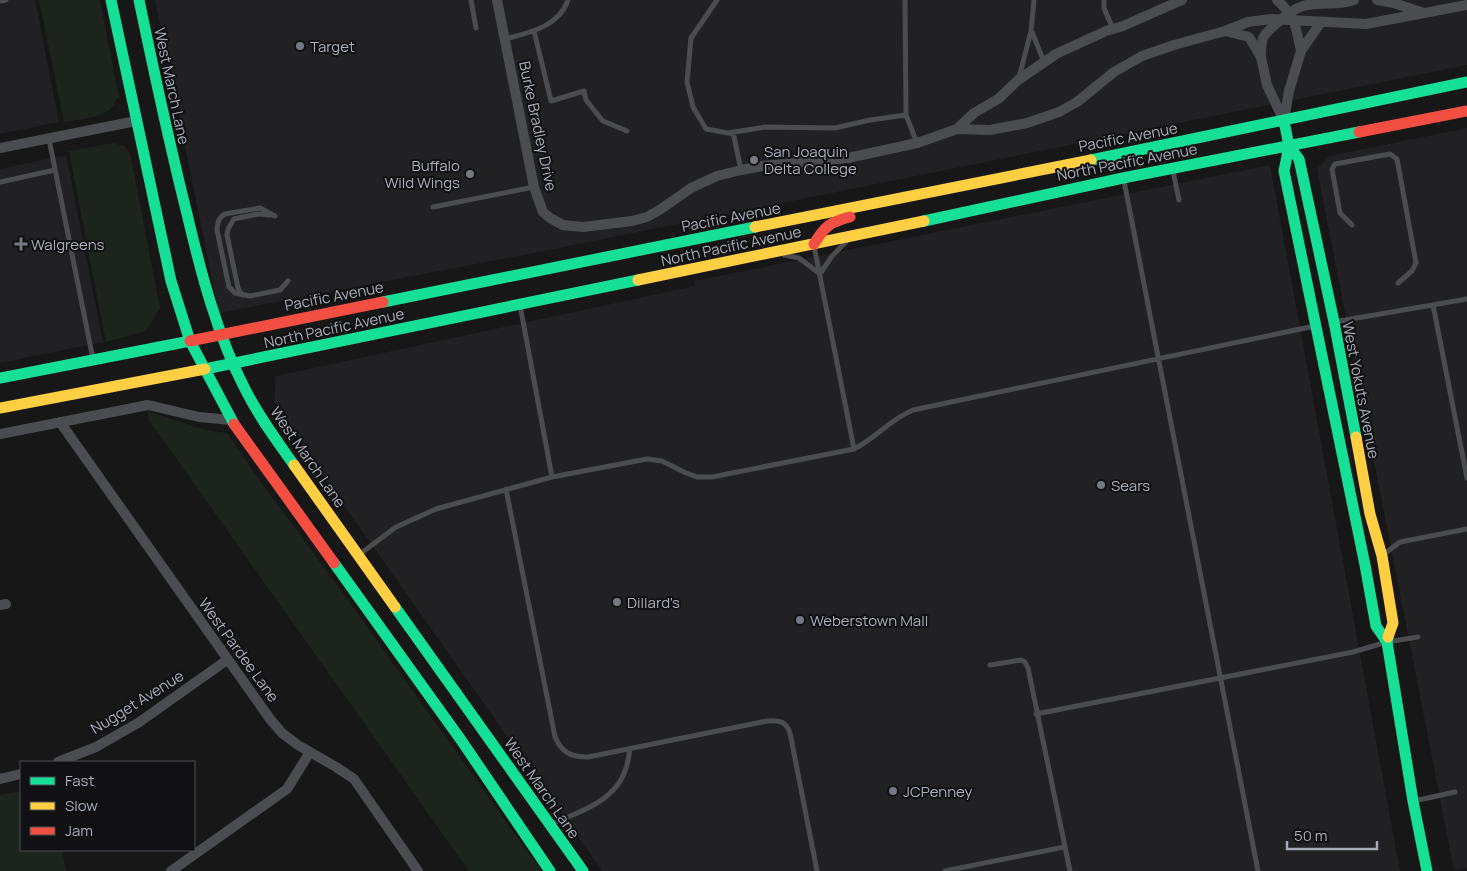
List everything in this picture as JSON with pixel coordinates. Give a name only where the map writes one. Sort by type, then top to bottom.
[{"type":"main road","points":[[111,0],[171,281],[190,340],[231,420],[461,740],[550,871]]},
{"type":"main road","name":"West March Lane","points":[[139,0],[165,127],[201,272],[221,334],[260,416],[583,871]]},
{"type":"main road","name":"Pacific Avenue","points":[[0,378],[1284,121],[1467,82]]},
{"type":"main road","name":"North Pacific Avenue","points":[[0,408],[234,364],[1123,178],[1467,111]]},
{"type":"main road","name":"West Yokuts Avenue","points":[[1284,121],[1289,146],[1284,171],[1366,565],[1376,626],[1388,642]]},
{"type":"main road","name":"West Yokuts Avenue","points":[[1289,146],[1299,159],[1334,322],[1370,514],[1382,556],[1393,624],[1388,642],[1413,801],[1427,871]]},
{"type":"main road","points":[[814,244],[824,228],[832,221],[918,203],[928,192]]},
{"type":"street","name":"Burke Bradley Drive","points":[[497,0],[534,187],[543,212],[557,222],[583,227],[614,224],[646,217],[691,188],[717,176],[741,170],[762,166],[848,158],[917,143],[957,129],[990,130],[1027,123],[1059,112],[1077,102],[1120,68],[1142,56],[1225,31],[1248,22],[1271,19],[1281,20],[1292,16],[1321,22],[1366,24],[1466,3]]},
{"type":"street","name":"Burke Bradley Drive","points":[[957,129],[974,113],[998,99],[1018,80],[1067,48],[1182,0]]},
{"type":"street","points":[[1276,0],[1292,16],[1301,51]]},
{"type":"street","points":[[1292,16],[1304,6],[1347,3],[1354,0]]},
{"type":"street","name":"Burke Bradley Drive","points":[[1377,0],[1394,3],[1425,13]]},
{"type":"street","points":[[1281,20],[1264,34],[1261,44],[1261,57],[1267,85],[1284,121]]},
{"type":"street","points":[[1284,121],[1289,91],[1301,51],[1321,22]]},
{"type":"street","points":[[1225,31],[1249,37],[1261,57]]},
{"type":"street","points":[[0,148],[136,121]]},
{"type":"street","points":[[0,434],[148,405],[199,417],[231,420]]},
{"type":"street","name":"West Pardee Lane","points":[[60,422],[270,719],[282,733],[354,779],[418,871]]},
{"type":"street","name":"Nugget Avenue","points":[[61,761],[96,747],[138,723],[227,660]]},
{"type":"street","points":[[171,871],[287,789],[310,752]]},
{"type":"street","points":[[0,779],[20,774]]},
{"type":"lane","points":[[0,1],[6,0]]},
{"type":"lane","points":[[471,0],[476,28]]},
{"type":"lane","points":[[505,39],[534,31],[554,20],[568,0]]},
{"type":"lane","points":[[718,0],[691,38],[687,82],[693,107],[706,129],[728,133],[764,128],[835,128],[870,120],[906,115]]},
{"type":"lane","points":[[905,0],[906,115],[917,143]]},
{"type":"lane","points":[[1018,80],[1031,31],[1034,0]]},
{"type":"lane","points":[[1104,0],[1104,8],[1113,29]]},
{"type":"lane","points":[[534,31],[551,101],[584,91],[586,100],[603,122],[627,131]]},
{"type":"lane","points":[[1031,31],[1044,62]]},
{"type":"lane","points":[[733,132],[741,170]]},
{"type":"lane","points":[[49,139],[93,360]]},
{"type":"lane","points":[[1352,224],[1340,213],[1332,169],[1335,164],[1390,154],[1397,159],[1416,263],[1412,271],[1398,283]]},
{"type":"lane","points":[[1172,168],[1180,200]]},
{"type":"lane","points":[[0,182],[55,170]]},
{"type":"lane","points":[[1123,178],[1258,871]]},
{"type":"lane","points":[[433,207],[534,187]]},
{"type":"lane","points":[[242,295],[238,288],[228,228],[234,219],[258,214],[275,216],[260,208],[226,214],[218,222],[217,230],[230,287],[236,293],[242,295],[250,296],[280,290],[288,281]]},
{"type":"lane","points":[[820,274],[832,256],[852,236]]},
{"type":"lane","points":[[814,244],[854,449]]},
{"type":"lane","points":[[769,253],[798,258],[820,274]]},
{"type":"lane","points":[[1334,322],[1467,299]]},
{"type":"lane","points":[[520,305],[552,477]]},
{"type":"lane","points":[[1433,305],[1467,478]]},
{"type":"lane","points":[[359,556],[396,528],[428,513],[552,477],[634,460],[648,459],[662,461],[698,477],[712,477],[854,449],[870,440],[886,425],[913,410],[1316,326]]},
{"type":"lane","points":[[506,489],[555,737],[559,746],[565,753],[577,757],[588,757],[767,721],[777,720],[783,722],[788,726],[790,733],[817,871]]},
{"type":"lane","points":[[1382,556],[1400,542],[1467,529]]},
{"type":"lane","points":[[1036,714],[1353,652],[1388,642],[1418,637]]},
{"type":"lane","points":[[990,665],[1021,660],[1025,662],[1028,668],[1070,871]]},
{"type":"lane","points":[[550,825],[600,803],[616,786],[626,769],[630,749]]},
{"type":"lane","points":[[1413,801],[1455,792]]},
{"type":"lane","points":[[945,871],[1064,847]]},
{"type":"shaded area","points":[[0,0],[35,0],[59,122],[0,134]]},
{"type":"shaded area","points":[[39,0],[100,0],[119,98],[116,99],[114,105],[109,110],[95,116],[64,122]]},
{"type":"shaded area","name":"San Joaquin Delta College","points":[[155,0],[1467,0],[1467,65],[529,254],[219,313]]},
{"type":"shaded area","points":[[1467,128],[1467,868],[1454,870],[1317,169],[1330,156]]},
{"type":"shaded area","points":[[113,143],[124,146],[130,153],[160,308],[146,331],[106,342],[69,151]]},
{"type":"shaded area","points":[[66,155],[103,342],[0,363],[0,169]]},
{"type":"shaded area","name":"Weberstown Mall","points":[[1270,165],[1400,871],[602,871],[293,433],[274,403],[276,376],[695,286],[694,281]]},
{"type":"shaded area","points":[[147,411],[205,430],[227,433],[541,871],[469,871],[149,420]]},
{"type":"shaded area","points":[[20,791],[20,851],[62,851],[66,871],[0,871],[0,795]]},
{"type":"traffic: fast","points":[[111,0],[171,281],[190,341],[234,424]]},
{"type":"traffic: fast","points":[[139,0],[180,187],[204,281],[218,325],[250,399],[294,465]]},
{"type":"traffic: fast","points":[[1091,160],[1467,82]]},
{"type":"traffic: fast","points":[[1284,121],[1289,146],[1284,171],[1376,626],[1387,642]]},
{"type":"traffic: fast","points":[[924,221],[1123,178],[1359,132]]},
{"type":"traffic: fast","points":[[1289,146],[1299,159],[1334,322],[1356,437]]},
{"type":"traffic: fast","points":[[383,302],[755,227]]},
{"type":"traffic: fast","points":[[205,369],[638,280]]},
{"type":"traffic: fast","points":[[0,378],[190,341]]},
{"type":"traffic: fast","points":[[334,563],[461,740],[550,871]]},
{"type":"traffic: fast","points":[[395,607],[583,871]]},
{"type":"traffic: fast","points":[[1388,637],[1387,642],[1413,801],[1427,871]]},
{"type":"traffic: slow","points":[[755,227],[1091,160]]},
{"type":"traffic: slow","points":[[638,280],[924,221]]},
{"type":"traffic: slow","points":[[0,408],[205,369]]},
{"type":"traffic: slow","points":[[1356,437],[1370,514],[1382,556],[1393,623],[1388,637]]},
{"type":"traffic: slow","points":[[294,465],[395,607]]},
{"type":"traffic: jam","points":[[1359,132],[1467,111]]},
{"type":"traffic: jam","points":[[814,244],[821,233],[829,226],[850,217]]},
{"type":"traffic: jam","points":[[190,341],[383,302]]},
{"type":"traffic: jam","points":[[234,424],[334,563]]},
{"type":"place","name":"Target","points":[[300,46]]},
{"type":"place","name":"San Joaquin Delta College","points":[[754,160]]},
{"type":"place","name":"Buffalo Wild Wings","points":[[470,174]]},
{"type":"place","name":"Walgreens","points":[[21,244]]},
{"type":"place","name":"Sears","points":[[1101,485]]},
{"type":"place","name":"Dillard's","points":[[617,602]]},
{"type":"place","name":"Weberstown Mall","points":[[800,620]]},
{"type":"place","name":"JCPenney","points":[[893,791]]}]
